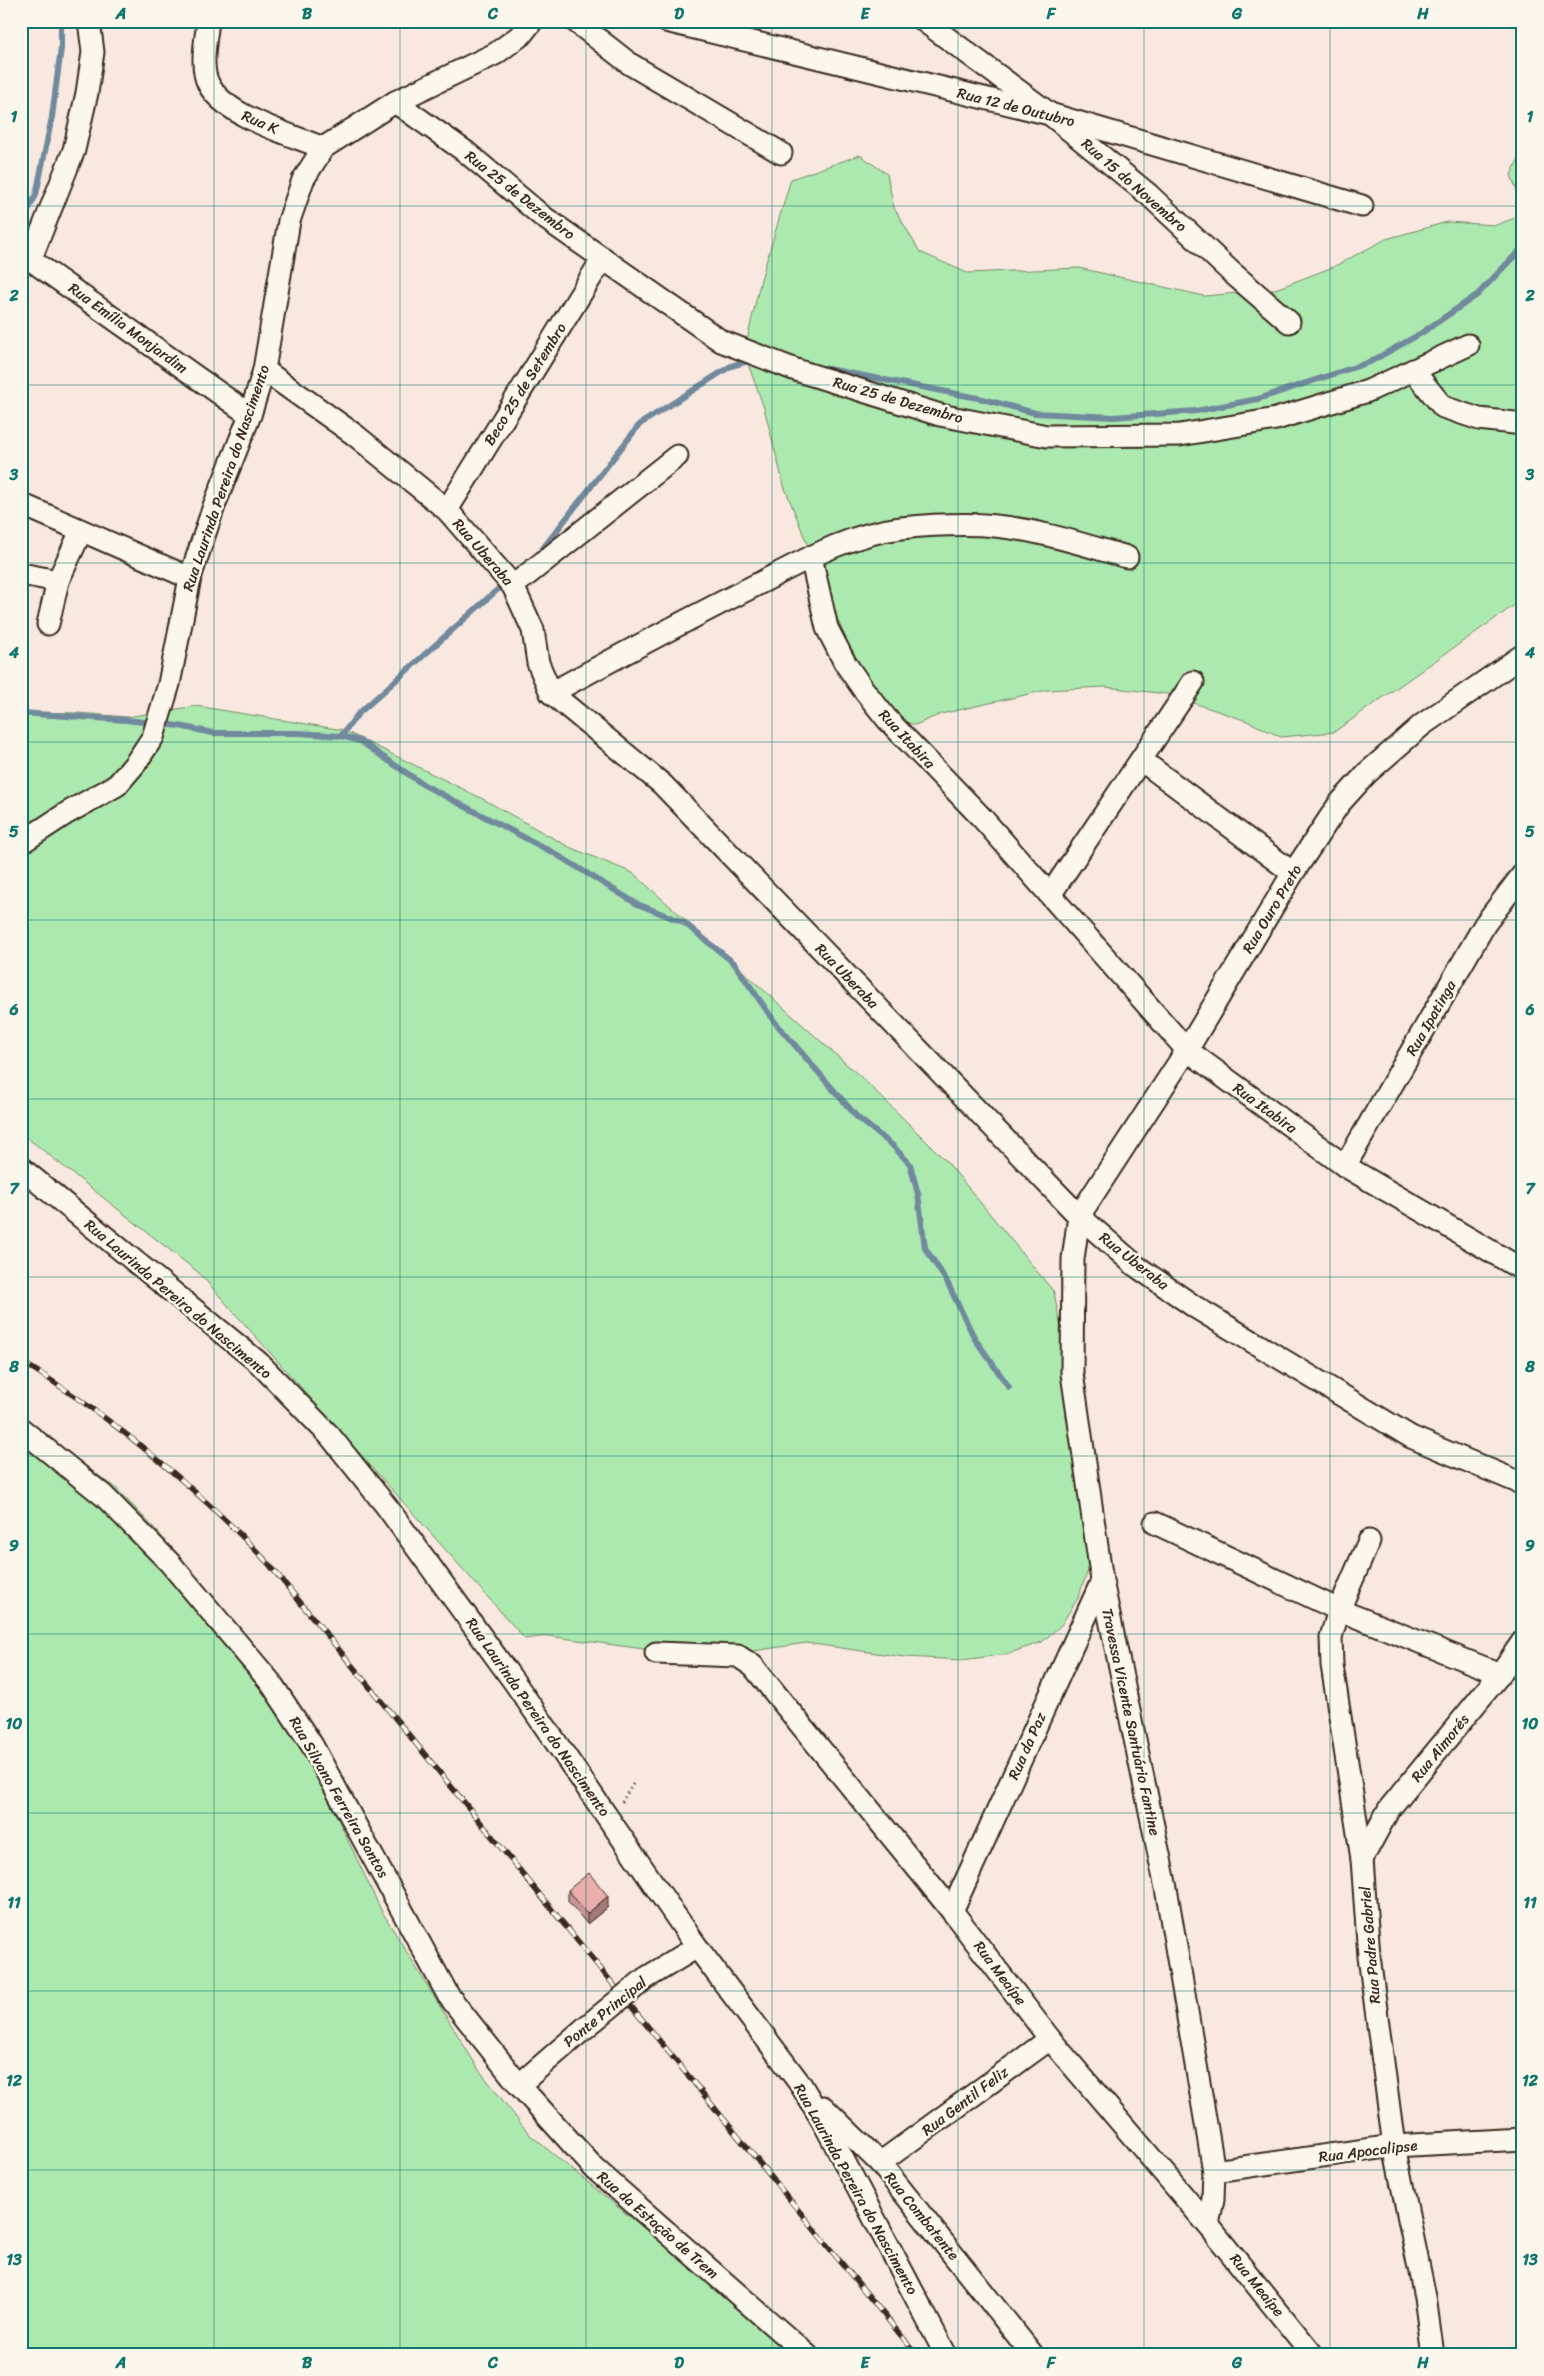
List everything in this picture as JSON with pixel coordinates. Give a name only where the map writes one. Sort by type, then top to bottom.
[{"type":"street","points":[[26,255],[74,150],[87,93],[93,52],[89,21]]},
{"type":"street","name":"Rua K","points":[[208,21],[204,54],[207,82],[221,101],[236,112],[323,148]]},
{"type":"street","name":"Rua Laurinda Pereira do Nascimento","points":[[21,843],[66,813],[117,786],[153,737],[169,684],[190,578],[214,506],[242,410],[264,370],[289,220],[303,180],[323,148],[395,102],[495,54],[521,35],[532,21]]},
{"type":"street","points":[[575,21],[630,64],[781,152]]},
{"type":"street","name":"Rua 12 de Outubro","points":[[666,21],[1050,114],[1362,206]]},
{"type":"street","name":"Rua 15 do Novembro","points":[[924,21],[1050,114],[1149,195],[1230,271],[1289,322]]},
{"type":"street","name":"Rua 25 de Dezembro","points":[[395,102],[466,152],[542,216],[721,341],[796,370],[940,415],[1047,436],[1180,435],[1276,419],[1368,391],[1468,344]]},
{"type":"street","name":"Rua Emília Monjardim","points":[[26,255],[242,410]]},
{"type":"street","name":"Beco 25 de Setembro","points":[[447,510],[603,258]]},
{"type":"street","name":"Rua Uberaba","points":[[264,370],[355,435],[447,510],[513,586],[533,630],[538,664],[551,693],[662,784],[1079,1216],[1136,1266],[1203,1312],[1410,1437],[1523,1484]]},
{"type":"street","points":[[1413,370],[1443,407],[1479,419],[1523,424]]},
{"type":"street","points":[[513,586],[678,456]]},
{"type":"street","points":[[21,504],[190,578]]},
{"type":"street","points":[[551,693],[700,613],[811,557],[857,537],[899,528],[946,525],[996,526],[1062,539],[1127,557]]},
{"type":"street","points":[[48,624],[58,581],[82,531]]},
{"type":"street","name":"Rua Itabira","points":[[811,557],[827,628],[845,663],[863,689],[887,720],[983,819],[1187,1050],[1345,1166],[1521,1265]]},
{"type":"street","points":[[21,574],[58,581]]},
{"type":"street","name":"Rua Ouro Preto","points":[[1079,1216],[1187,1050],[1293,873],[1339,804],[1367,772],[1422,725],[1523,654]]},
{"type":"street","points":[[1050,894],[1193,682]]},
{"type":"street","points":[[1141,760],[1293,873]]},
{"type":"street","name":"Rua Ipatinga","points":[[1345,1166],[1485,924],[1523,874]]},
{"type":"street","name":"Rua Laurinda Pereira do Nascimento","points":[[21,1168],[258,1362],[330,1436],[387,1507],[515,1683],[697,1947],[801,2085],[825,2124],[946,2355]]},
{"type":"street","name":"Travessa Vicente Santuário Fantine","points":[[1079,1216],[1073,1259],[1072,1373],[1102,1581],[1166,1888],[1214,2171],[1213,2199],[1208,2225]]},
{"type":"street","name":"Rua Silvano Ferreira Santos","points":[[21,1429],[111,1502],[170,1563],[271,1683],[312,1745],[448,1995],[519,2085]]},
{"type":"street","points":[[1155,1523],[1339,1610],[1500,1674]]},
{"type":"street","name":"Rua Padre Gabriel","points":[[1369,1541],[1339,1610],[1331,1637],[1332,1665],[1362,1859],[1369,1956],[1394,2146],[1425,2297],[1433,2355]]},
{"type":"street","name":"Rua da Paz","points":[[952,1911],[1102,1581]]},
{"type":"street","name":"Rua Aimorés","points":[[1362,1859],[1389,1810],[1522,1649]]},
{"type":"street","name":"Rua Meaípe","points":[[656,1653],[732,1655],[745,1658],[749,1662],[952,1911],[1050,2039],[1208,2225],[1313,2355]]},
{"type":"street","name":"Ponte Principal","points":[[519,2085],[646,1978],[697,1947]]},
{"type":"street","name":"Rua Gentil Feliz","points":[[880,2164],[1050,2039]]},
{"type":"street","name":"Rua da Estação de Trem","points":[[519,2085],[595,2169],[807,2355]]},
{"type":"street","name":"Rua Combatente","points":[[801,2085],[880,2164],[1033,2355]]},
{"type":"street","name":"Rua Apocalipse","points":[[1214,2171],[1394,2146],[1523,2139]]},
{"type":"green space","points":[[1523,149],[1523,207],[1511,175]]},
{"type":"green space","points":[[860,155],[887,174],[894,208],[920,252],[967,273],[1079,268],[1204,296],[1273,290],[1333,267],[1386,239],[1447,222],[1496,225],[1523,215],[1523,599],[1334,732],[1281,737],[1247,721],[1167,694],[1105,687],[1047,690],[941,714],[915,725],[900,720],[880,698],[845,638],[784,486],[764,408],[744,353],[760,283],[791,179]]},
{"type":"green space","points":[[196,706],[343,730],[481,798],[569,847],[633,873],[863,1079],[948,1163],[1054,1292],[1066,1355],[1093,1557],[1078,1598],[1061,1625],[1042,1642],[1007,1654],[963,1660],[904,1657],[806,1643],[747,1652],[666,1652],[548,1636],[525,1639],[199,1273],[21,1133],[21,712],[78,713],[127,717]]},
{"type":"green space","points":[[21,1444],[74,1459],[114,1486],[159,1533],[198,1585],[294,1726],[381,1910],[479,2070],[530,2135],[729,2298],[794,2355],[21,2355]]},
{"type":"building","points":[[589,1873],[608,1896],[587,1914],[568,1890]]},
{"type":"waterway","points":[[21,223],[36,195],[52,117],[61,48],[61,21]]},
{"type":"waterway","points":[[823,368],[983,399],[1035,413],[1113,417],[1196,411],[1258,399],[1370,362],[1420,334],[1477,295],[1523,247]]},
{"type":"waterway","points":[[540,552],[640,424],[731,366],[752,360]]},
{"type":"waterway","points":[[341,736],[358,714],[506,582]]},
{"type":"waterway","points":[[21,713],[126,720],[179,726],[213,733],[299,733],[341,736],[360,741],[424,785],[554,853],[637,904],[683,922],[734,963],[774,1021],[857,1117],[892,1145],[910,1164],[918,1194],[925,1248],[946,1280],[975,1339],[1009,1387]]},
{"type":"railway","points":[[21,1361],[88,1406],[151,1454],[240,1534],[268,1563],[917,2355]]}]
